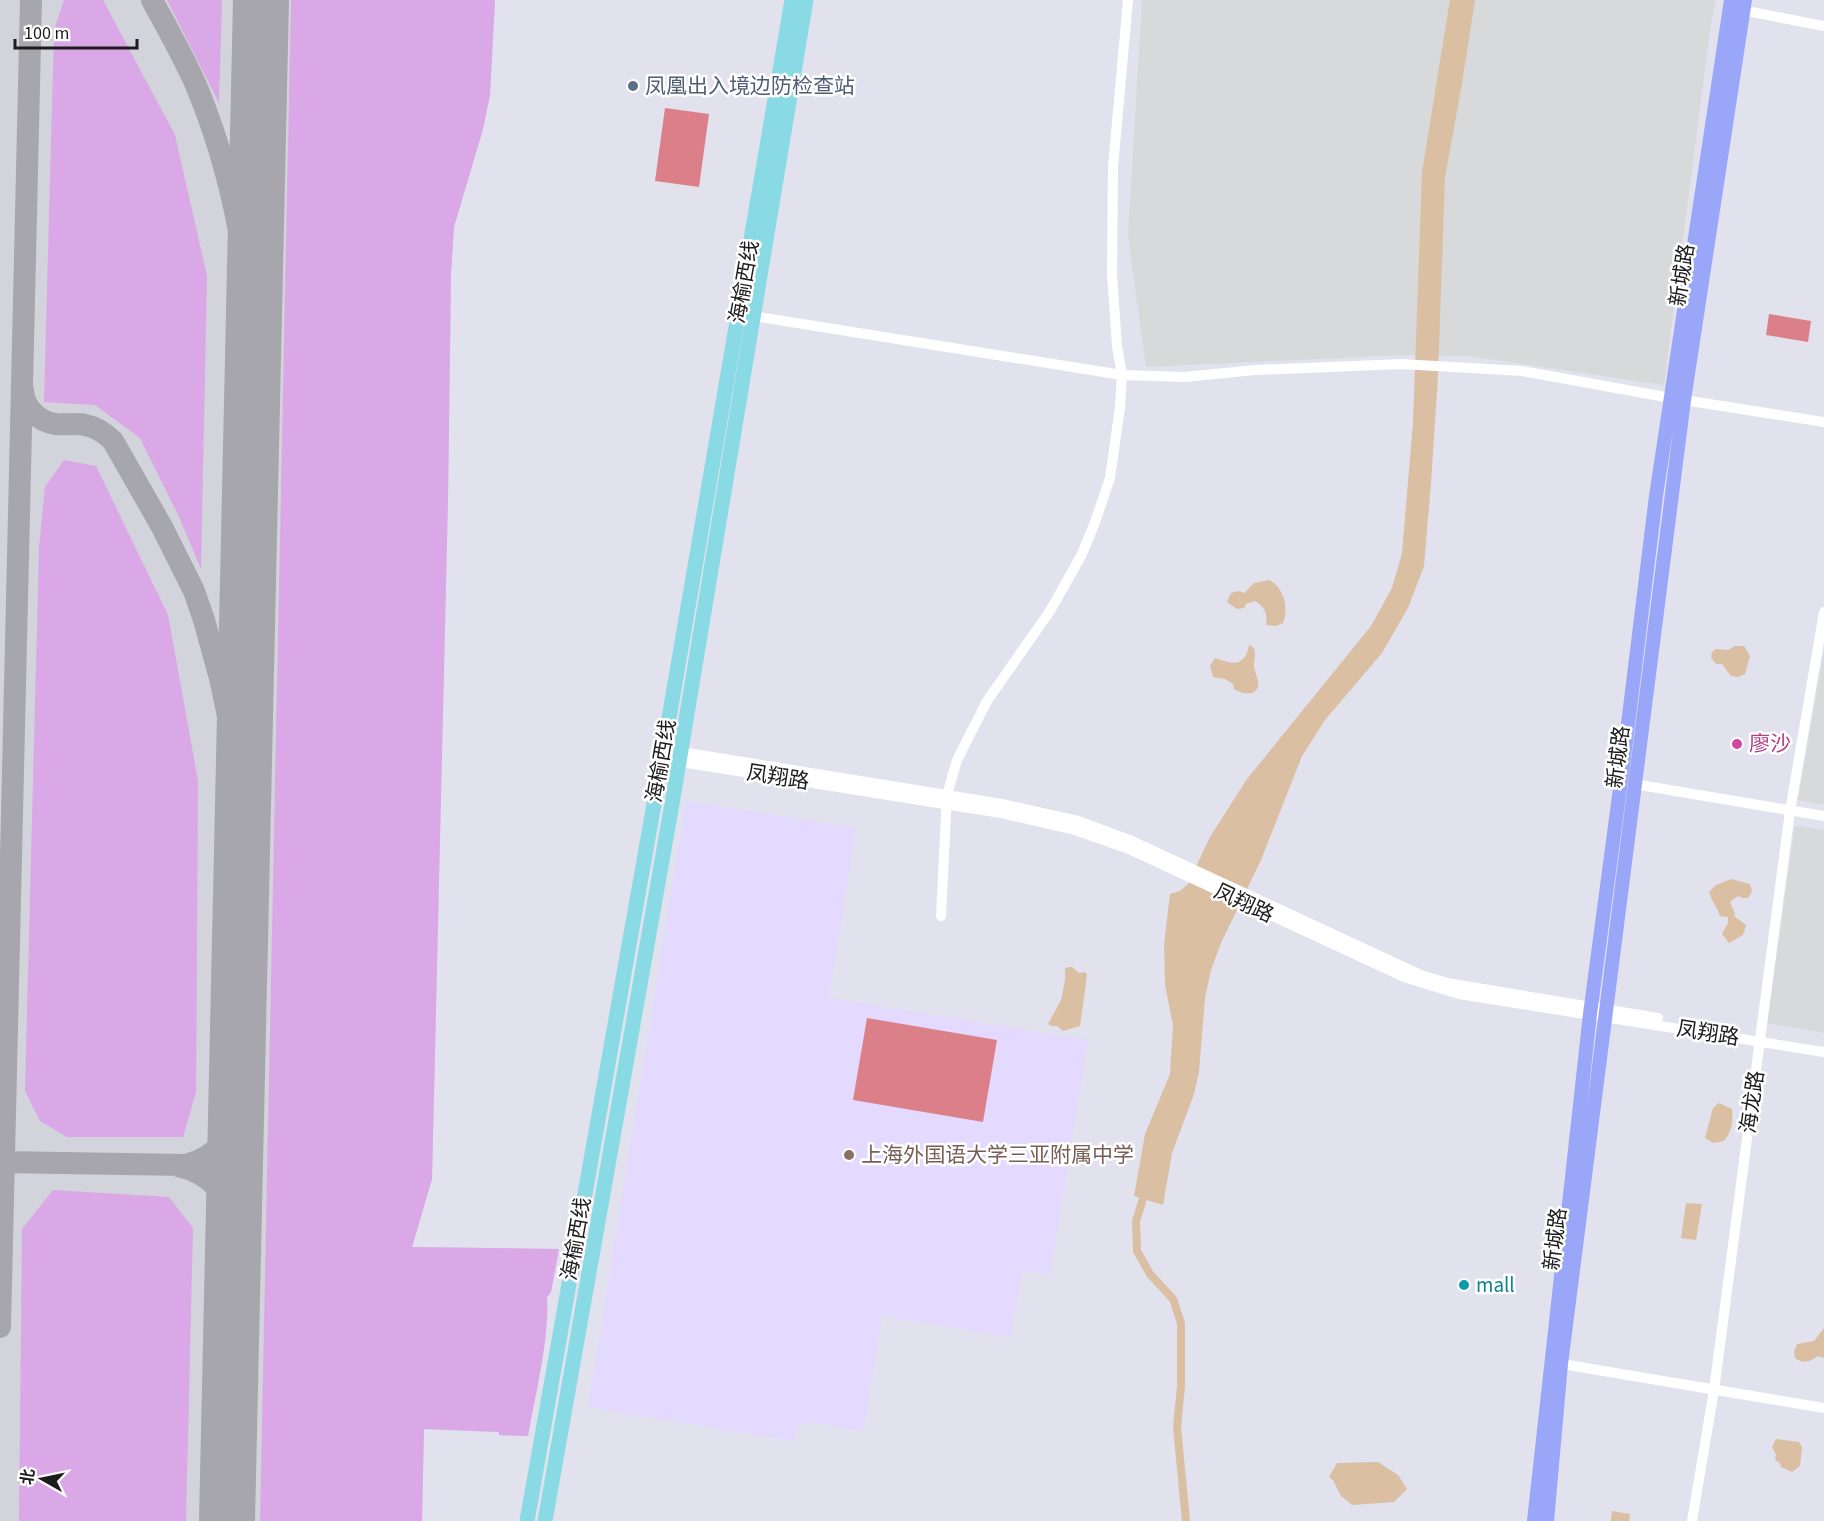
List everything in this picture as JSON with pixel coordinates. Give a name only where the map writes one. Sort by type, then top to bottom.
[{"type":"highway","name":"海榆西线","points":[[545,1521],[680,757],[753,316],[786,80],[792,0]]},
{"type":"highway","name":"海榆西线","points":[[527,1521],[663,754],[786,80],[806,0]]},
{"type":"main road","name":"新城路","points":[[1534,1521],[1605,1013],[1656,496],[1678,399],[1737,5]]},
{"type":"main road","name":"新城路","points":[[1547,1521],[1556,1363],[1590,1011],[1629,783]]},
{"type":"street","points":[[941,916],[947,799],[957,760],[987,701],[1050,611],[1081,556],[1110,478],[1118,425],[1122,375],[1117,346],[1112,274],[1113,167],[1128,0]]},
{"type":"street","points":[[1737,5],[1824,26]]},
{"type":"street","points":[[753,316],[1122,375],[1185,376],[1255,370],[1401,364],[1522,371],[1824,422]]},
{"type":"street","name":"海龙路","points":[[1692,1521],[1714,1390],[1790,811],[1824,612]]},
{"type":"street","name":"凤翔路","points":[[663,754],[947,799],[1075,830],[1189,872],[1421,975],[1448,983],[1590,1011],[1824,1046]]},
{"type":"street","points":[[1629,783],[1824,816]]},
{"type":"street","name":"凤翔路","points":[[1761,1038],[1824,1052]]},
{"type":"street","points":[[1556,1363],[1824,1408]]},
{"type":"shaded area","points":[[0,0],[495,0],[490,95],[483,129],[454,227],[451,273],[432,1179],[412,1247],[559,1249],[551,1292],[547,1297],[548,1314],[542,1360],[528,1436],[499,1435],[499,1432],[424,1429],[422,1521],[0,1521]]},
{"type":"shaded area","points":[[64,0],[103,0],[175,135],[207,276],[201,569],[179,517],[140,438],[95,405],[44,402],[54,30]]},
{"type":"shaded area","points":[[167,0],[222,0],[219,103]]},
{"type":"shaded area","points":[[291,0],[495,0],[490,95],[483,129],[454,227],[451,273],[432,1179],[412,1247],[559,1249],[551,1292],[547,1297],[544,1349],[528,1436],[499,1435],[499,1432],[424,1429],[422,1521],[260,1521]]},
{"type":"shaded area","points":[[1142,0],[1716,0],[1711,23],[1664,385],[1469,356],[1402,355],[1146,367],[1128,236]]},
{"type":"shaded area","points":[[1450,0],[1475,0],[1445,177],[1438,375],[1424,566],[1408,608],[1382,653],[1325,720],[1302,756],[1261,860],[1221,943],[1211,970],[1205,998],[1199,1072],[1194,1094],[1172,1153],[1163,1205],[1134,1196],[1145,1134],[1170,1074],[1173,1025],[1165,985],[1164,944],[1170,894],[1180,891],[1188,884],[1210,837],[1247,779],[1371,626],[1392,588],[1402,553],[1413,422],[1422,172]]},
{"type":"shaded area","points":[[665,108],[709,114],[699,187],[655,181]]},
{"type":"shaded area","points":[[1769,314],[1811,321],[1808,342],[1766,335]]},
{"type":"shaded area","points":[[64,460],[96,466],[168,615],[198,781],[196,1092],[183,1137],[67,1137],[40,1121],[25,1091],[39,547],[45,487]]},
{"type":"shaded area","points":[[1269,580],[1282,593],[1284,599],[1283,623],[1276,626],[1266,625],[1265,611],[1255,601],[1246,604],[1244,608],[1237,609],[1227,602],[1231,593],[1238,591],[1244,593],[1254,583]]},
{"type":"shaded area","points":[[1249,645],[1255,651],[1254,667],[1258,686],[1254,692],[1242,693],[1234,689],[1233,684],[1225,679],[1213,677],[1210,666],[1215,658],[1232,663],[1241,661]]},
{"type":"shaded area","points":[[1735,646],[1744,646],[1750,656],[1745,674],[1738,677],[1731,676],[1722,664],[1716,664],[1711,658],[1712,652],[1716,649],[1728,650]]},
{"type":"shaded area","points":[[1824,651],[1824,805],[1798,800]]},
{"type":"shaded area","name":"上海外国语大学三亚附属中学","points":[[686,801],[856,828],[829,998],[1088,1040],[1050,1275],[1022,1271],[1011,1337],[882,1316],[863,1431],[810,1422],[796,1428],[794,1441],[588,1407]]},
{"type":"shaded area","points":[[1795,826],[1824,830],[1824,1033],[1767,1023]]},
{"type":"shaded area","points":[[1731,879],[1750,884],[1752,891],[1748,898],[1738,896],[1730,902],[1734,916],[1746,925],[1743,935],[1729,943],[1722,934],[1728,923],[1728,917],[1720,916],[1709,892],[1716,885]]},
{"type":"shaded area","points":[[1072,967],[1079,973],[1085,972],[1087,975],[1080,1026],[1063,1031],[1057,1026],[1048,1024],[1061,1000],[1065,969]]},
{"type":"shaded area","points":[[867,1018],[997,1040],[983,1122],[853,1100]]},
{"type":"shaded area","points":[[1719,1103],[1732,1109],[1732,1122],[1724,1141],[1713,1143],[1705,1138],[1713,1108]]},
{"type":"shaded area","points":[[53,1190],[169,1197],[193,1228],[186,1521],[19,1521],[22,1229]]},
{"type":"shaded area","points":[[1686,1203],[1702,1204],[1696,1240],[1681,1238]]},
{"type":"shaded area","points":[[1824,1328],[1824,1358],[1818,1356],[1804,1362],[1795,1358],[1794,1352],[1797,1344],[1814,1341]]},
{"type":"shaded area","points":[[1776,1439],[1799,1442],[1802,1447],[1800,1466],[1792,1472],[1781,1467],[1780,1463],[1775,1460],[1776,1455],[1772,1447]]},
{"type":"shaded area","points":[[1378,1462],[1398,1475],[1407,1489],[1394,1502],[1352,1505],[1341,1496],[1329,1477],[1337,1463]]},
{"type":"shaded area","points":[[1612,1511],[1630,1514],[1629,1521],[1611,1521]]},
{"type":"waterway","points":[[1146,1189],[1136,1221],[1137,1251],[1150,1274],[1173,1299],[1181,1323],[1181,1386],[1177,1427],[1186,1521]]},
{"type":"taxiway","points":[[0,1327],[31,0]]},
{"type":"taxiway","points":[[152,0],[193,78],[211,123],[221,157],[244,259],[253,364]]},
{"type":"taxiway","points":[[23,390],[26,403],[38,417],[50,423],[89,426],[107,435],[113,441],[162,527],[194,591],[220,678],[232,735],[243,845]]},
{"type":"taxiway","points":[[0,1162],[186,1165],[207,1156],[222,1143],[232,1125],[237,1103]]},
{"type":"taxiway","points":[[178,1166],[190,1169],[210,1180],[228,1207],[234,1230]]},
{"type":"runway","points":[[227,1521],[261,0]]},
{"type":"place","name":"凤凰出入境边防检查站","points":[[633,86]]},
{"type":"place","name":"廖沙","points":[[1737,744]]},
{"type":"place","name":"上海外国语大学三亚附属中学","points":[[849,1155]]},
{"type":"place","name":"mall","points":[[1464,1285]]}]
